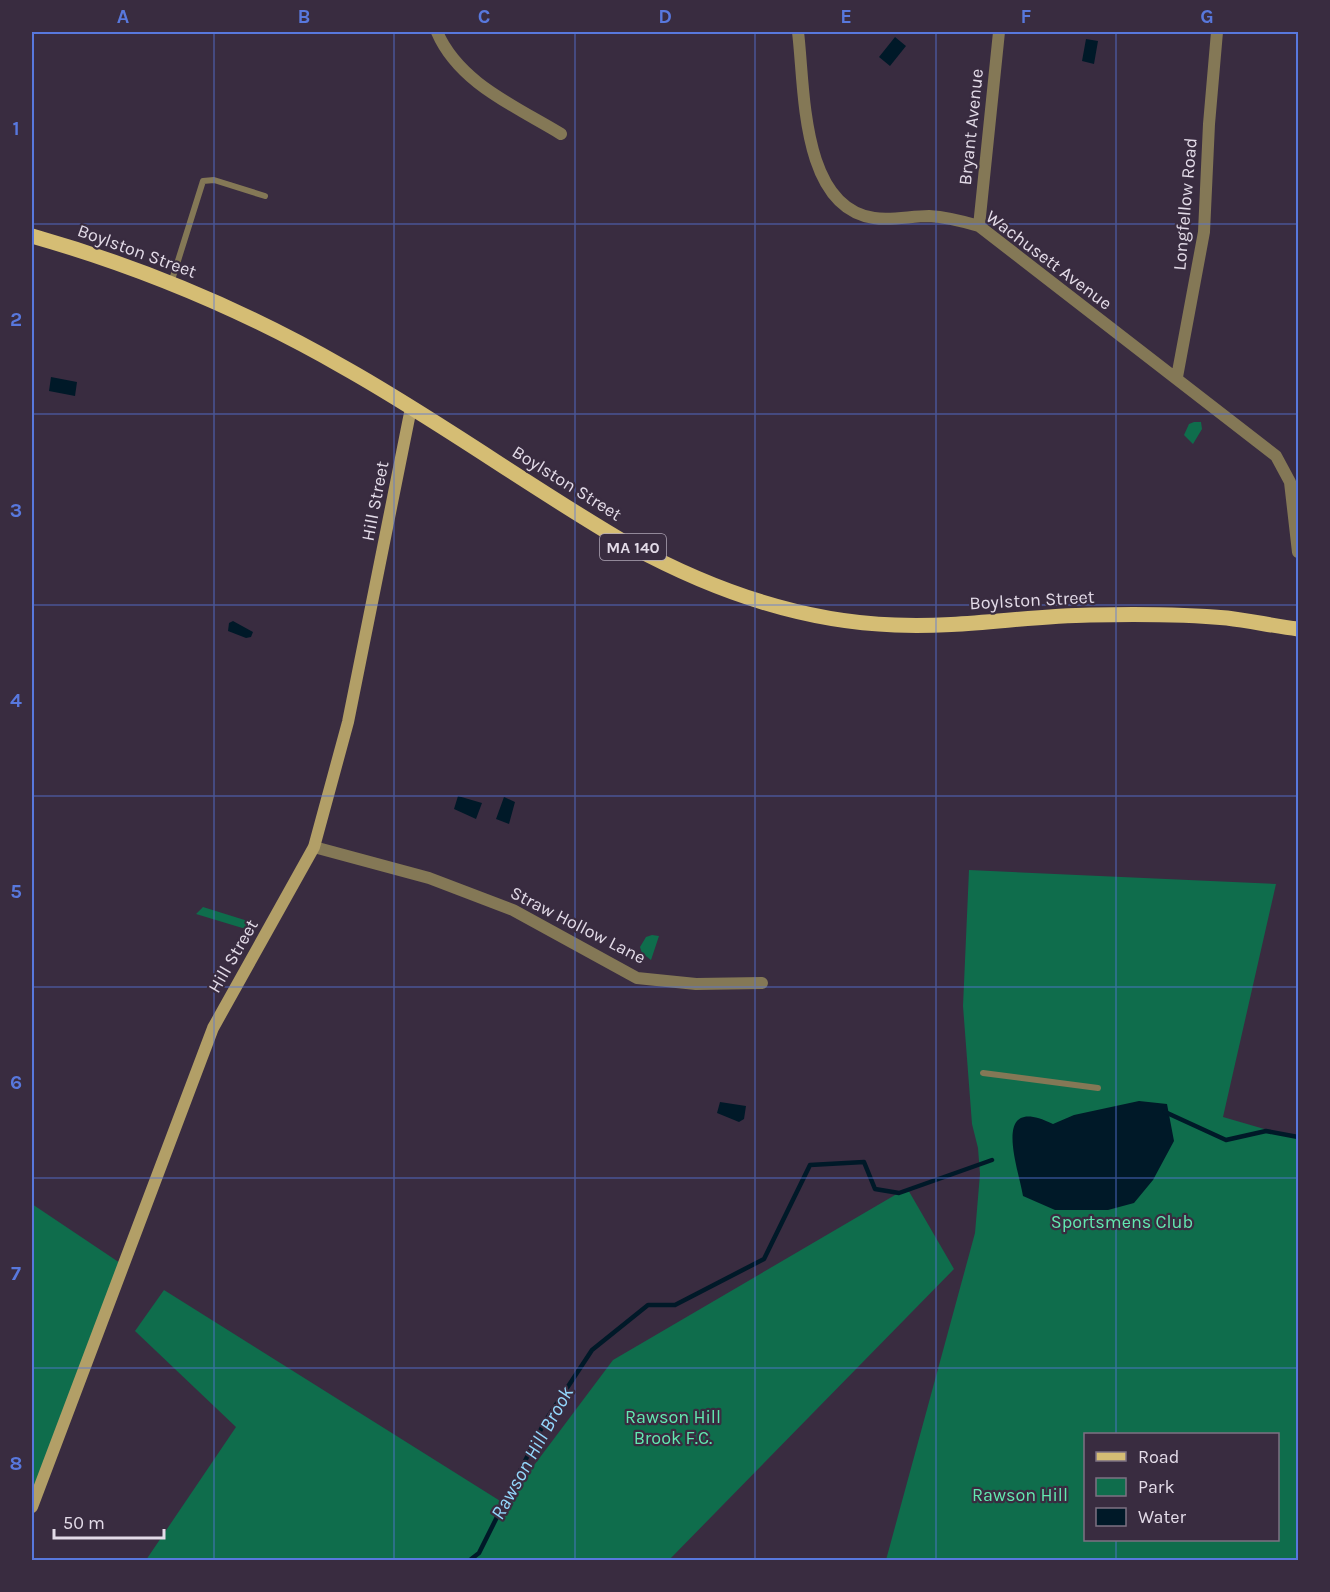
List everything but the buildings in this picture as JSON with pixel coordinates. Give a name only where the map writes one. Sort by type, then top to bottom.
[{"type":"main road","name":"Boylston Street","points":[[32,236],[171,283],[266,324],[346,368],[653,558],[728,590],[785,609],[893,626],[1091,615],[1163,615],[1226,618],[1299,629]]},
{"type":"street","points":[[436,32],[451,57],[477,84],[561,134]]},
{"type":"street","name":"Wachusett Avenue","points":[[798,32],[812,148],[818,171],[840,203],[874,218],[931,216],[979,226],[1177,377],[1276,456],[1289,476],[1295,495],[1299,552]]},
{"type":"street","name":"Bryant Avenue","points":[[979,226],[999,32]]},
{"type":"street","name":"Longfellow Road","points":[[1177,377],[1204,232],[1209,124],[1217,32]]},
{"type":"street","name":"Hill Street","points":[[32,1507],[210,1036],[314,847],[348,722],[411,408]]},
{"type":"street","name":"Straw Hollow Lane","points":[[314,847],[429,878],[513,910],[637,978],[696,984],[762,983]]},
{"type":"lane","points":[[171,283],[203,181],[214,180],[265,196]]},
{"type":"lane","points":[[983,1072],[1098,1088]]},
{"type":"green space","points":[[1201,422],[1202,429],[1193,444],[1184,435],[1189,424]]},
{"type":"green space","name":"Sportsmens Club","points":[[969,870],[1276,884],[1223,1117],[1298,1139],[1298,1560],[886,1560],[975,1233],[980,1174],[978,1148],[972,1124],[963,1006]]},
{"type":"green space","points":[[203,907],[251,922],[249,930],[196,914]]},
{"type":"green space","points":[[659,936],[651,960],[642,953],[640,947],[646,937]]},
{"type":"green space","name":"Rawson Hill Brook F.C.","points":[[907,1188],[954,1269],[669,1560],[146,1560],[236,1427],[135,1331],[164,1290],[505,1504],[613,1360]]},
{"type":"green space","points":[[32,1204],[123,1265],[32,1507]]},
{"type":"water","points":[[895,37],[906,46],[890,66],[879,57]]},
{"type":"water","points":[[1086,39],[1098,41],[1094,64],[1082,61]]},
{"type":"water","points":[[51,377],[77,382],[75,396],[49,391]]},
{"type":"water","points":[[233,621],[253,632],[251,637],[246,638],[228,631],[229,623]]},
{"type":"water","points":[[458,796],[482,803],[476,819],[454,809]]},
{"type":"water","points":[[504,797],[515,802],[509,824],[496,819]]},
{"type":"water","points":[[1139,1101],[1167,1104],[1174,1141],[1153,1180],[1134,1203],[1108,1210],[1055,1210],[1023,1196],[1012,1137],[1015,1125],[1021,1118],[1033,1117],[1053,1124],[1074,1115]]},
{"type":"water","points":[[720,1102],[746,1106],[744,1119],[739,1122],[717,1113]]},
{"type":"waterway","name":"Rawson Hill Brook","points":[[1165,1112],[1226,1140],[1266,1131],[1298,1137]]},
{"type":"waterway","name":"Rawson Hill Brook","points":[[470,1560],[479,1553],[544,1423],[592,1350],[648,1305],[675,1305],[764,1259],[810,1165],[864,1162],[875,1189],[899,1193],[992,1160]]},
{"type":"park label","name":"Rawson Hill","points":[[1020,1495]]}]
